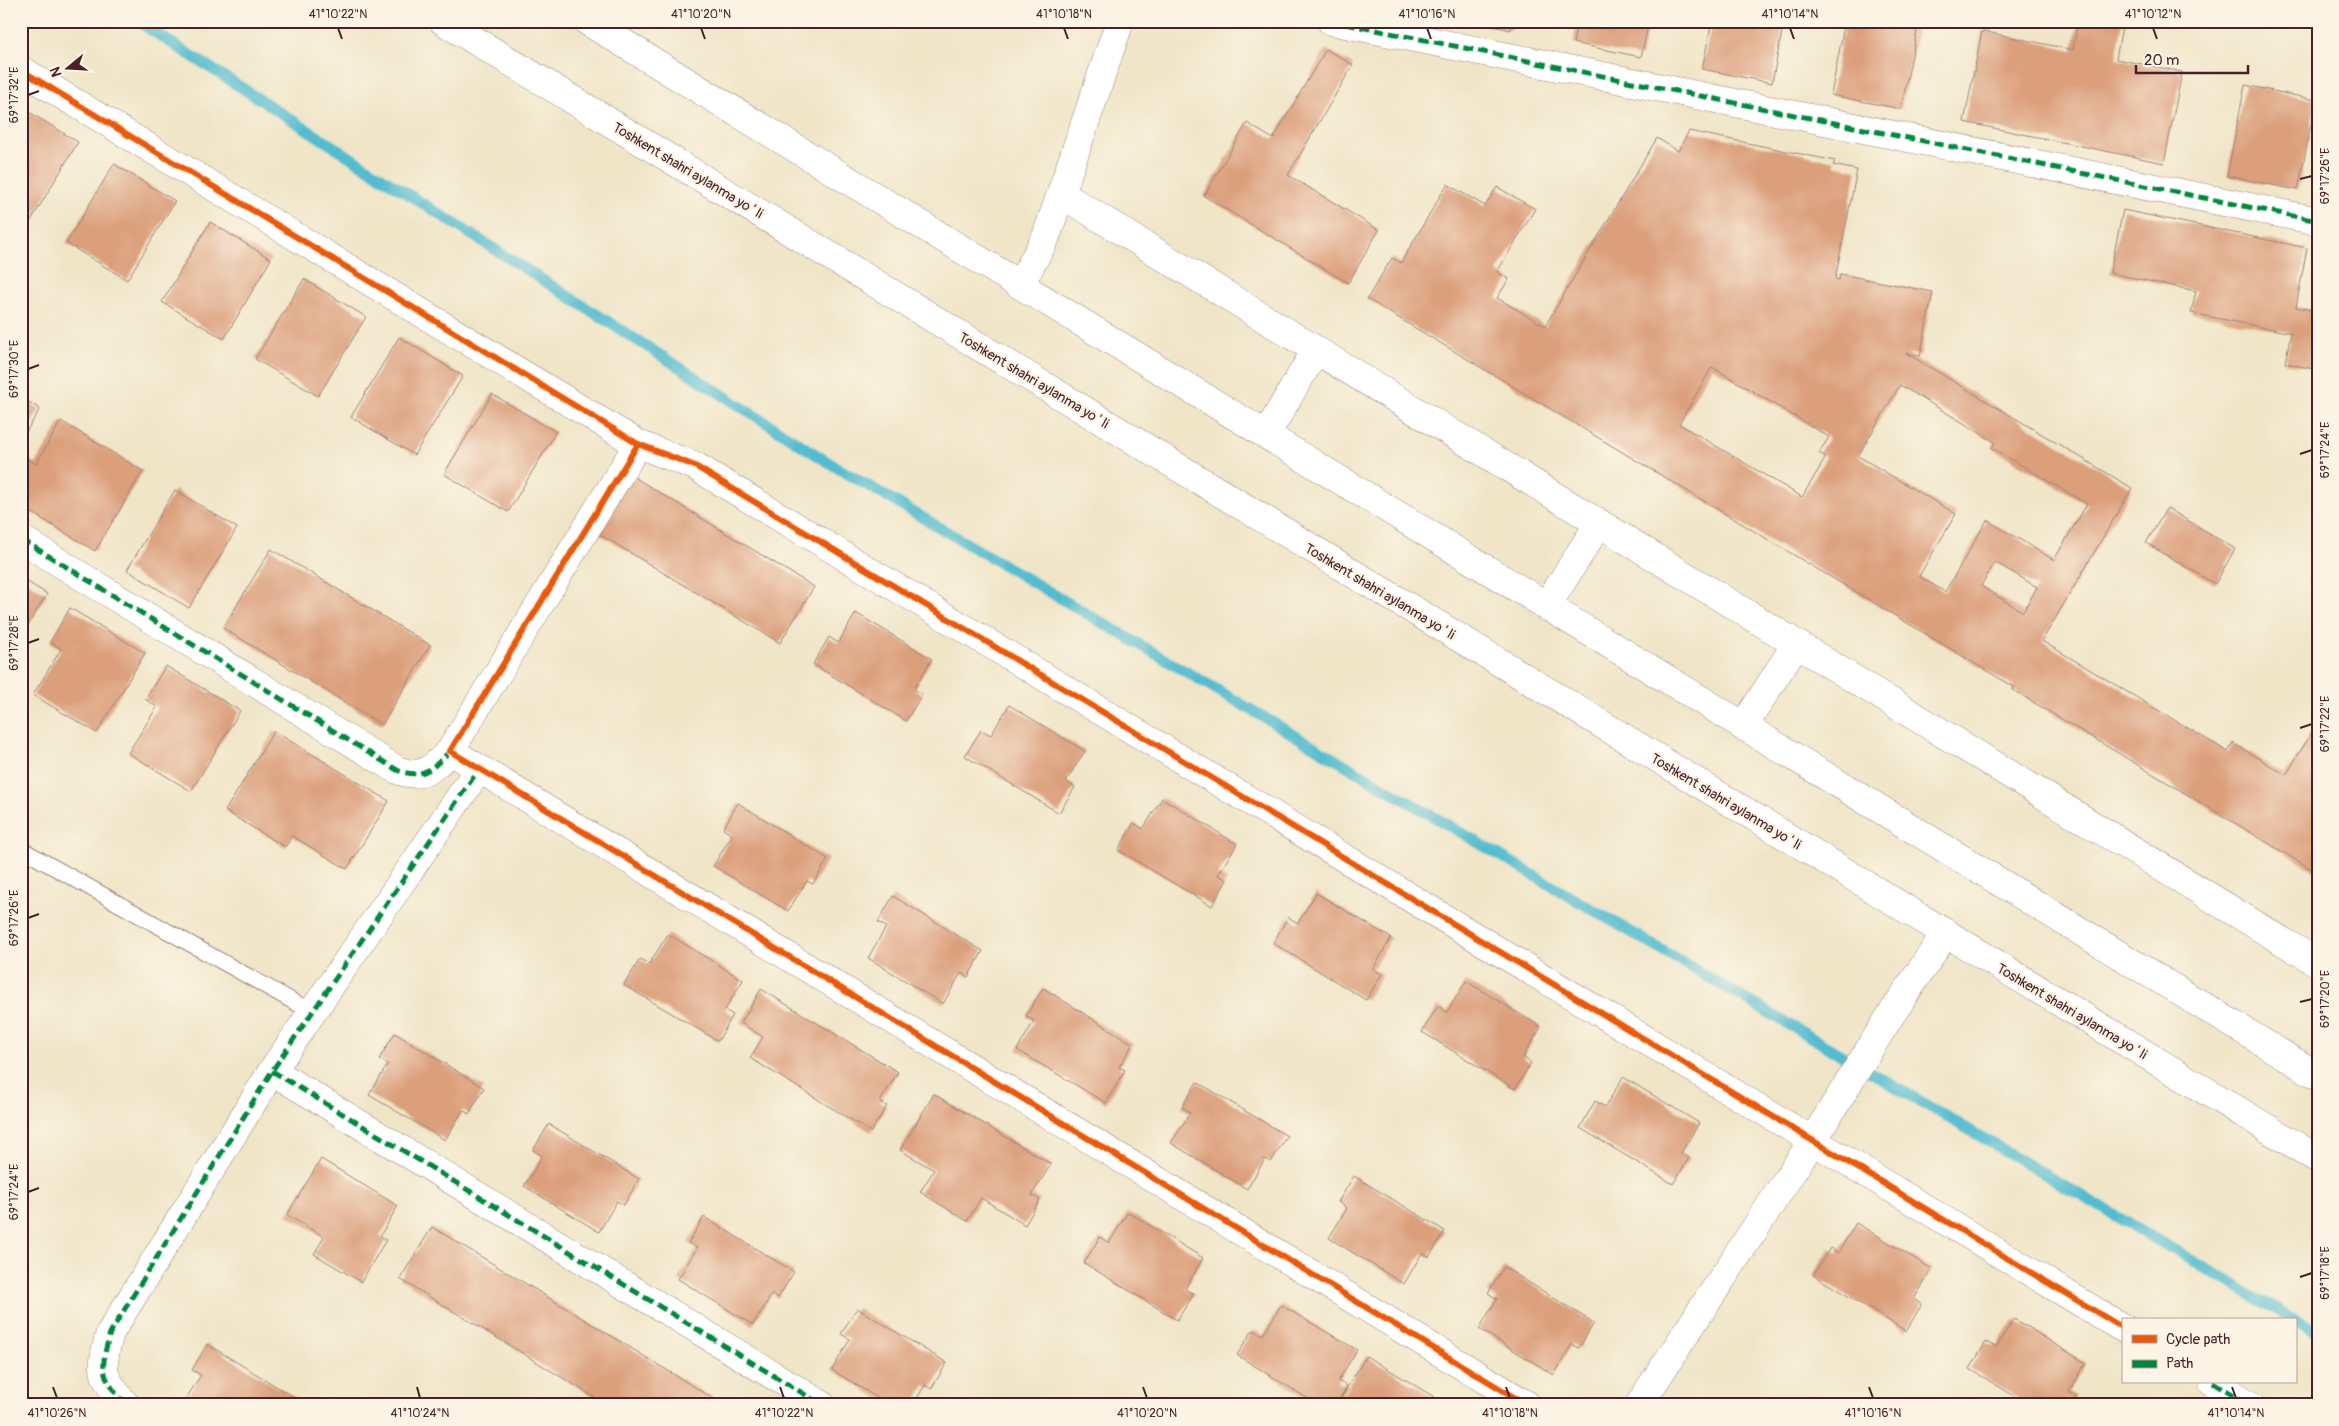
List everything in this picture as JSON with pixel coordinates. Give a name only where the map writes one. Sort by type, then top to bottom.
[{"type":"main road","name":"Toshkent shahri aylanma yoʻli","points":[[443,21],[2318,1159]]},
{"type":"main road","points":[[587,21],[2318,1076]]},
{"type":"main road","points":[[1020,285],[1046,237],[1120,21]]},
{"type":"main road","points":[[1331,21],[2318,221]]},
{"type":"main road","points":[[21,70],[638,444],[695,466],[2122,1327]]},
{"type":"main road","points":[[1061,194],[2318,963]]},
{"type":"main road","points":[[1266,435],[1316,350]]},
{"type":"main road","points":[[21,539],[398,770],[411,775],[422,773],[434,767],[450,751],[638,444]]},
{"type":"main road","points":[[1546,607],[1599,523]]},
{"type":"main road","points":[[1743,726],[1796,644]]},
{"type":"main road","points":[[450,751],[1527,1405]]},
{"type":"main road","points":[[126,1405],[108,1384],[102,1361],[110,1333],[272,1071],[479,769]]},
{"type":"main road","points":[[1639,1405],[1812,1140],[1887,1020],[1945,934]]},
{"type":"main road","points":[[272,1071],[822,1405]]},
{"type":"main road","points":[[2216,1384],[2250,1405]]},
{"type":"lane","points":[[21,849],[312,1012]]},
{"type":"building","points":[[1472,21],[1513,21],[1511,30]]},
{"type":"building","points":[[1577,21],[1649,21],[1641,57],[1573,43]]},
{"type":"building","points":[[1712,21],[1784,21],[1772,83],[1702,69]]},
{"type":"building","points":[[1845,21],[1919,21],[1901,109],[1831,95]]},
{"type":"building","points":[[2078,21],[2123,21],[2116,59],[2182,72],[2164,163],[1964,122],[1982,31],[2073,50]]},
{"type":"building","points":[[1326,49],[1353,65],[1288,175],[1379,230],[1348,283],[1204,196],[1247,123],[1273,139]]},
{"type":"building","points":[[2245,85],[2316,100],[2298,190],[2227,176]]},
{"type":"building","points":[[21,107],[78,142],[30,222],[21,217]]},
{"type":"building","points":[[1689,131],[1835,161],[1833,165],[1857,170],[1835,279],[1839,280],[1840,274],[1933,292],[1920,356],[1906,353],[2132,488],[2042,641],[2228,752],[2233,743],[2286,775],[2318,722],[2318,873],[2013,690],[2014,687],[1367,299],[1392,258],[1401,263],[1447,184],[1485,206],[1497,187],[1535,209],[1497,272],[1509,279],[1497,298],[1545,326],[1657,138],[1678,151]],"holes":[[[1712,367],[1829,437],[1819,453],[1826,457],[1802,497],[1679,424]],[[1900,385],[1995,442],[1992,448],[2087,504],[2054,560],[1987,520],[1945,592],[1919,576],[1956,514],[1858,456]],[[1995,562],[2037,587],[2023,612],[1981,586]]]},
{"type":"building","points":[[114,164],[175,201],[127,280],[66,243]]},
{"type":"building","points":[[2123,210],[2307,248],[2296,307],[2318,311],[2318,370],[2285,363],[2291,333],[2191,313],[2196,291],[2110,273]]},
{"type":"building","points":[[210,222],[271,259],[224,339],[162,302]]},
{"type":"building","points":[[304,279],[366,317],[318,396],[255,359]]},
{"type":"building","points":[[399,337],[463,376],[414,455],[351,417]]},
{"type":"building","points":[[492,394],[556,432],[508,512],[444,474]]},
{"type":"building","points":[[21,397],[40,409],[21,440]]},
{"type":"building","points":[[61,421],[143,471],[95,551],[21,506],[21,455],[36,464]]},
{"type":"building","points":[[629,474],[814,587],[780,643],[594,531]]},
{"type":"building","points":[[175,490],[237,528],[189,608],[127,570]]},
{"type":"building","points":[[2167,508],[2235,549],[2215,584],[2146,543]]},
{"type":"building","points":[[271,549],[430,645],[382,725],[223,628]]},
{"type":"building","points":[[21,578],[47,594],[21,637]]},
{"type":"building","points":[[70,608],[145,653],[97,733],[33,695],[61,649],[50,642]]},
{"type":"building","points":[[856,613],[932,659],[914,689],[922,694],[906,721],[813,664],[829,637],[838,643]]},
{"type":"building","points":[[166,666],[240,711],[191,791],[128,753],[157,707],[145,699]]},
{"type":"building","points":[[1009,705],[1085,751],[1066,781],[1075,787],[1059,813],[965,756],[981,730],[991,735]]},
{"type":"building","points":[[274,731],[389,801],[347,869],[292,836],[285,847],[225,811]]},
{"type":"building","points":[[1162,798],[1237,844],[1218,875],[1227,880],[1212,906],[1118,850],[1134,823],[1143,829]]},
{"type":"building","points":[[738,803],[828,859],[813,884],[807,881],[788,911],[713,866],[732,835],[723,829]]},
{"type":"building","points":[[1316,893],[1391,938],[1373,969],[1382,974],[1366,1000],[1273,943],[1288,917],[1298,923]]},
{"type":"building","points":[[893,896],[983,951],[968,977],[961,973],[943,1004],[868,958],[886,927],[878,922]]},
{"type":"building","points":[[668,934],[743,980],[725,1010],[733,1015],[718,1041],[624,985],[640,959],[649,964]]},
{"type":"building","points":[[1466,981],[1541,1027],[1523,1057],[1531,1063],[1515,1089],[1422,1032],[1438,1006],[1447,1012]]},
{"type":"building","points":[[1043,988],[1133,1044],[1119,1067],[1125,1070],[1106,1103],[1017,1050],[1034,1021],[1026,1016]]},
{"type":"building","points":[[761,989],[898,1072],[880,1102],[887,1106],[871,1132],[750,1058],[763,1037],[741,1023]]},
{"type":"building","points":[[395,1033],[484,1088],[469,1114],[463,1110],[445,1140],[369,1095],[388,1064],[379,1059]]},
{"type":"building","points":[[1623,1077],[1699,1123],[1681,1153],[1689,1158],[1673,1184],[1580,1128],[1595,1101],[1605,1107]]},
{"type":"building","points":[[1197,1082],[1287,1136],[1271,1162],[1265,1159],[1247,1189],[1171,1143],[1190,1113],[1182,1107]]},
{"type":"building","points":[[934,1094],[1051,1164],[1032,1195],[1040,1200],[1025,1225],[981,1198],[967,1221],[920,1192],[934,1170],[900,1150]]},
{"type":"building","points":[[549,1124],[639,1179],[624,1205],[617,1201],[599,1232],[524,1186],[542,1156],[533,1150]]},
{"type":"building","points":[[321,1159],[398,1206],[380,1236],[386,1240],[361,1282],[314,1254],[324,1237],[287,1215]]},
{"type":"building","points":[[1354,1176],[1445,1231],[1429,1257],[1422,1253],[1404,1284],[1329,1238],[1347,1208],[1338,1202]]},
{"type":"building","points":[[1128,1212],[1203,1258],[1185,1289],[1194,1294],[1177,1320],[1084,1263],[1100,1237],[1109,1243]]},
{"type":"building","points":[[704,1217],[794,1272],[778,1298],[772,1294],[753,1325],[678,1279],[697,1248],[688,1243]]},
{"type":"building","points":[[1856,1223],[1932,1269],[1914,1299],[1922,1304],[1906,1331],[1813,1275],[1830,1248],[1838,1253]]},
{"type":"building","points":[[432,1227],[724,1405],[607,1405],[400,1279]]},
{"type":"building","points":[[1504,1267],[1594,1323],[1579,1348],[1572,1344],[1554,1375],[1479,1329],[1497,1299],[1488,1293]]},
{"type":"building","points":[[1281,1305],[1357,1350],[1338,1381],[1347,1386],[1336,1405],[1318,1405],[1237,1355],[1253,1330],[1263,1335]]},
{"type":"building","points":[[857,1308],[947,1363],[931,1389],[925,1385],[913,1405],[889,1405],[832,1370],[850,1339],[841,1334]]},
{"type":"building","points":[[2014,1319],[2086,1363],[2069,1392],[2076,1397],[2071,1405],[2029,1405],[1970,1369],[1986,1342],[1996,1347]]},
{"type":"building","points":[[207,1344],[297,1399],[294,1405],[182,1405],[201,1375],[192,1370]]},
{"type":"building","points":[[1366,1356],[1431,1395],[1447,1405],[1337,1405]]},
{"type":"waterway","points":[[137,21],[831,464],[2291,1318]]},
{"type":"waterway","points":[[2296,1321],[2318,1334]]},
{"type":"marked path","points":[[1331,21],[2318,221]]},
{"type":"marked path","points":[[21,539],[397,770],[414,774],[427,771],[450,751]]},
{"type":"marked path","points":[[126,1405],[111,1387],[104,1372],[105,1355],[110,1333],[272,1071],[479,769]]},
{"type":"marked path","points":[[272,1071],[822,1405]]},
{"type":"marked path","points":[[2216,1384],[2250,1405]]},
{"type":"cycle path","points":[[21,70],[638,444],[695,466],[2122,1327]]},
{"type":"cycle path","points":[[638,444],[450,751],[1527,1405]]}]
